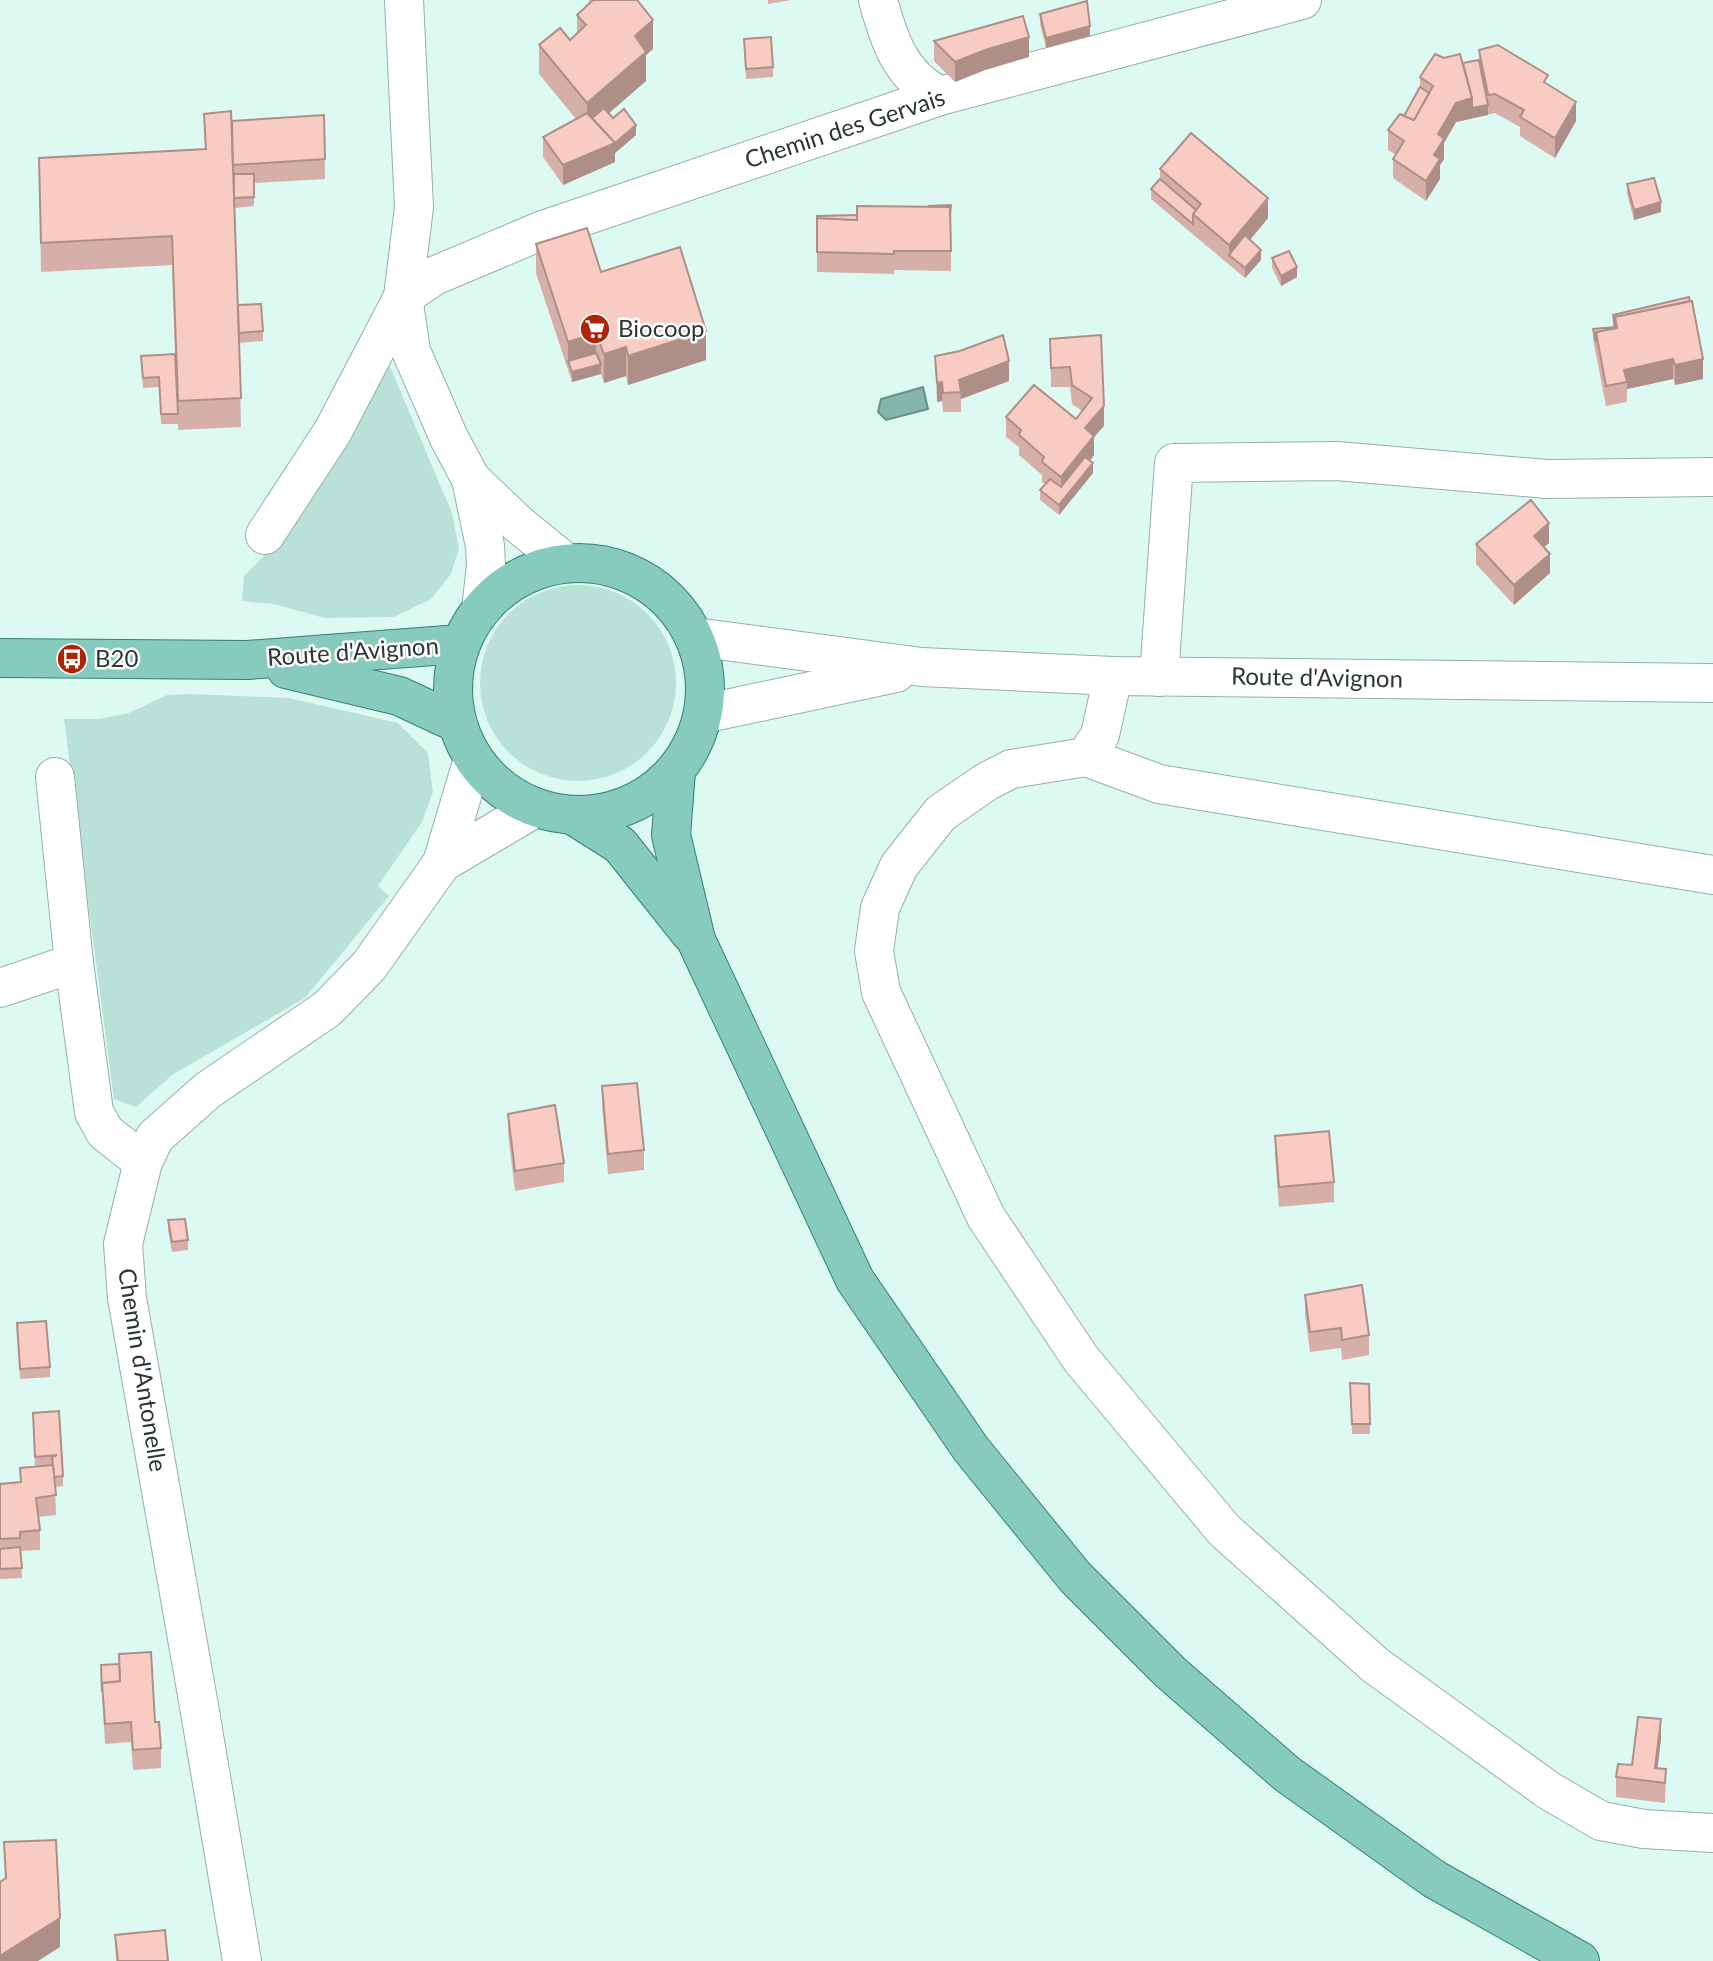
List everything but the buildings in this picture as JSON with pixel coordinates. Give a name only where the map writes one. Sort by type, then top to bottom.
[{"type":"main road","points":[[565,563],[606,565],[643,579],[673,604],[695,637],[705,674],[704,714],[693,744],[676,771],[655,790],[630,805],[603,814],[574,816],[535,808],[503,792],[473,760],[457,723],[452,683],[460,644],[481,610],[506,585],[537,569],[565,563]]},
{"type":"main road","name":"Route d'Avignon","points":[[0,659],[247,660],[460,644]]},
{"type":"main road","name":"Route d'Avignon","points":[[247,660],[398,696],[457,723]]},
{"type":"main road","points":[[676,771],[671,835],[696,940],[855,1280],[971,1449],[1075,1577],[1170,1672],[1287,1773],[1434,1879],[1580,1961]]},
{"type":"main road","points":[[574,816],[620,845],[696,940]]},
{"type":"street","points":[[404,0],[414,207],[403,297],[411,352],[449,438],[471,479],[485,546],[486,565],[481,610]]},
{"type":"street","points":[[878,0],[888,34],[905,69],[925,89],[940,96]]},
{"type":"street","name":"Chemin des Gervais","points":[[403,297],[434,276],[543,230],[940,96],[1302,0]]},
{"type":"street","points":[[265,535],[333,431],[403,297]]},
{"type":"street","points":[[1159,677],[1174,463],[1337,461],[1547,479],[1713,477]]},
{"type":"street","points":[[471,479],[517,523],[565,563]]},
{"type":"street","points":[[695,637],[922,667]]},
{"type":"street","points":[[704,714],[922,667]]},
{"type":"street","name":"Route d'Avignon","points":[[922,667],[1159,677],[1713,683]]},
{"type":"street","points":[[1086,757],[1100,735],[1113,676]]},
{"type":"street","points":[[1713,875],[1159,785],[1086,757],[1011,769],[986,782],[941,813],[899,866],[880,908],[874,951],[881,992],[986,1217],[1080,1359],[1224,1530],[1375,1665],[1548,1790],[1601,1821],[1644,1829],[1713,1833]]},
{"type":"street","name":"Chemin d'Antonelle","points":[[242,1961],[200,1706],[127,1298],[123,1244],[143,1162],[155,1137],[208,1090],[327,1009],[369,967],[442,863],[473,760]]},
{"type":"street","points":[[55,777],[74,963],[94,1112],[105,1132],[143,1162]]},
{"type":"street","name":"Chemin d'Antonelle","points":[[442,863],[535,808]]},
{"type":"street","points":[[0,988],[74,963]]},
{"type":"shaded area","points":[[389,364],[452,513],[459,549],[451,574],[431,599],[394,617],[324,618],[274,604],[242,601],[244,576],[299,520],[351,438]]},
{"type":"shaded area","points":[[923,387],[928,409],[886,420],[878,412],[881,399]]},
{"type":"shaded area","points":[[578,585],[615,593],[647,614],[668,646],[676,683],[668,720],[647,752],[615,773],[578,781],[541,773],[509,752],[488,720],[480,683],[488,646],[509,614],[541,593]]},
{"type":"shaded area","points":[[167,695],[289,698],[398,723],[428,753],[433,792],[422,822],[378,886],[389,896],[305,998],[172,1075],[136,1107],[114,1099],[64,719],[99,719],[129,713]]},
{"type":"place","name":"Biocoop","points":[[595,329]]},
{"type":"place","name":"B20","points":[[72,659]]}]
